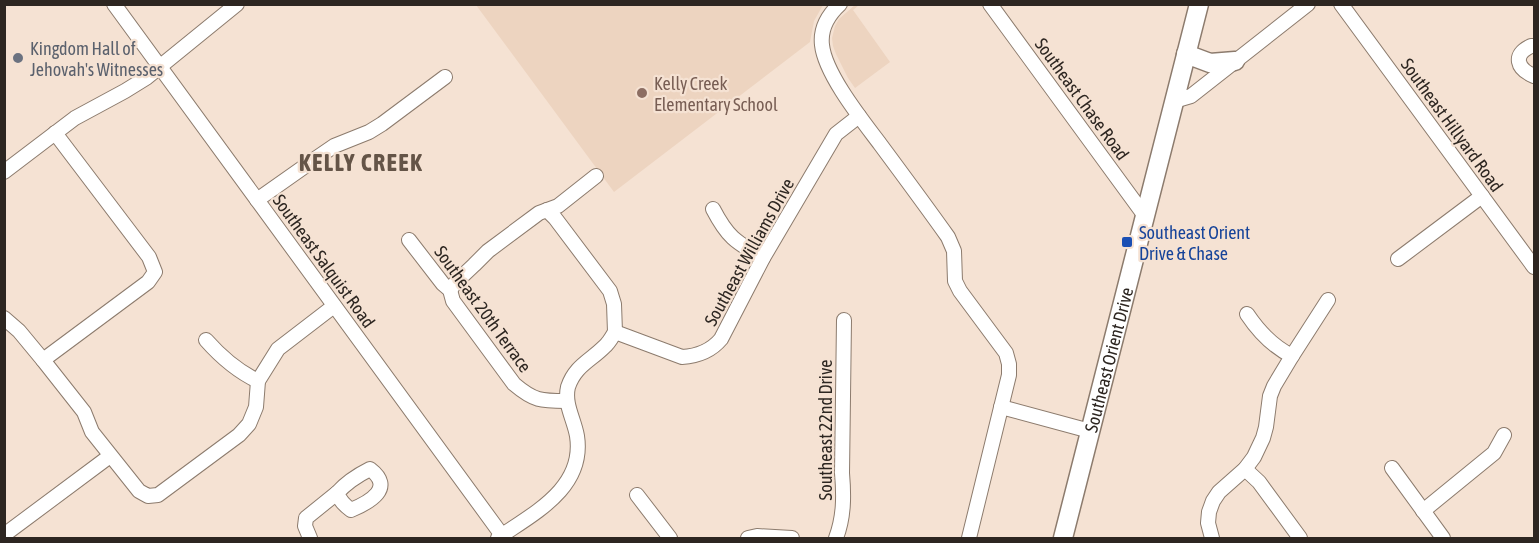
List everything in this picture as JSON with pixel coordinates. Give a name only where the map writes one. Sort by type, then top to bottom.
[{"type":"main road","name":"Southeast Orient Drive","points":[[1063,538],[1199,4]]},
{"type":"main road","points":[[1186,54],[1210,63],[1235,62]]},
{"type":"street","name":"Southeast Salquist Road","points":[[114,4],[502,538]]},
{"type":"street","points":[[4,172],[75,118],[125,91],[159,67],[237,4]]},
{"type":"street","points":[[840,4],[829,15],[821,35],[825,60],[859,116],[948,237],[954,251],[956,281],[960,291],[1006,354],[1009,364],[1009,375],[969,538]]},
{"type":"street","name":"Southeast Chase Road","points":[[990,4],[1145,216]]},
{"type":"street","points":[[1174,100],[1191,96],[1308,4]]},
{"type":"street","name":"Southeast Hillyard Road","points":[[1341,4],[1534,267]]},
{"type":"street","points":[[1534,46],[1521,52],[1519,64],[1525,72],[1534,76]]},
{"type":"street","points":[[257,200],[326,152],[382,124],[445,77]]},
{"type":"street","name":"Southeast Williams Drive","points":[[615,332],[682,357],[694,357],[714,347],[721,339],[763,258],[836,134],[859,116]]},
{"type":"street","points":[[43,360],[148,282],[155,272],[149,257],[55,133]]},
{"type":"street","points":[[450,290],[488,251],[534,216],[558,206],[596,177]]},
{"type":"street","points":[[1398,259],[1482,196]]},
{"type":"street","points":[[713,209],[731,238],[763,258]]},
{"type":"street","points":[[502,538],[552,499],[567,484],[574,470],[578,442],[566,401],[568,388],[573,375],[605,347],[615,332],[614,304],[609,291],[547,210]]},
{"type":"street","name":"Southeast 20th Terrace","points":[[409,240],[442,284],[450,290],[453,302],[514,384],[527,395],[542,400],[566,401]]},
{"type":"street","points":[[1212,538],[1208,523],[1213,501],[1254,457],[1266,427],[1270,396],[1292,356],[1328,300]]},
{"type":"street","points":[[4,318],[43,360],[84,412],[92,432],[110,456],[139,491],[148,496],[158,495],[239,435],[249,424],[256,407],[258,381],[278,349],[334,306]]},
{"type":"street","points":[[1247,314],[1257,329],[1271,343],[1292,356]]},
{"type":"street","name":"Southeast 22nd Drive","points":[[836,538],[842,517],[844,496],[842,473],[844,320]]},
{"type":"street","points":[[226,340],[211,345],[228,362],[245,375],[258,381]]},
{"type":"street","points":[[1001,407],[1090,431]]},
{"type":"street","points":[[1423,511],[1494,453],[1504,435]]},
{"type":"street","points":[[4,535],[110,456]]},
{"type":"street","points":[[1392,468],[1443,538]]},
{"type":"street","points":[[1245,469],[1259,482],[1300,538]]},
{"type":"street","points":[[310,538],[304,526],[306,518],[338,493]]},
{"type":"street","points":[[637,495],[670,538]]},
{"type":"street","points":[[748,538],[757,536],[792,538]]},
{"type":"shaded area","name":"Kelly Creek Elementary School","points":[[476,5],[823,5],[814,21],[810,42],[614,192]]},
{"type":"shaded area","points":[[855,5],[859,5],[853,10],[890,62],[855,88],[836,54],[832,38],[839,19]]},
{"type":"place","name":"Kingdom Hall of Jehovah's Witnesses","points":[[18,58]]},
{"type":"place","name":"Kelly Creek Elementary School","points":[[642,93]]},
{"type":"place","name":"Southeast Orient Drive & Chase","points":[[1127,242]]},
{"type":"district","name":"KELLY CREEK","points":[[361,162]]}]
